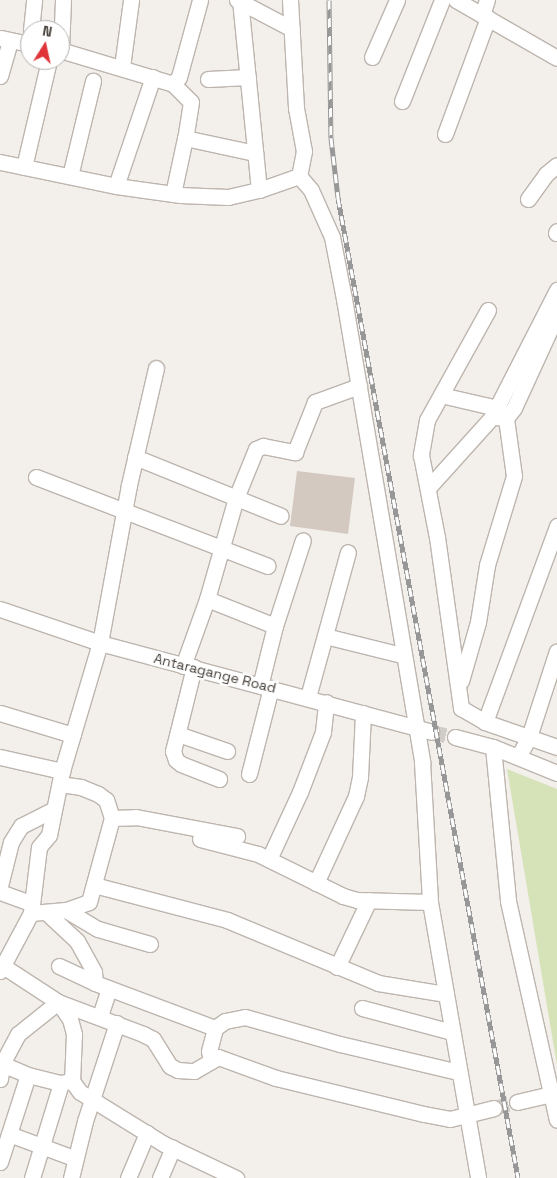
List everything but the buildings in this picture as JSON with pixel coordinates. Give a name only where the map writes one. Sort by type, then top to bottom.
[{"type":"street","points":[[32,20],[34,0]]},
{"type":"street","points":[[61,20],[63,0]]},
{"type":"street","points":[[122,66],[131,0]]},
{"type":"street","points":[[173,84],[179,77],[200,0]]},
{"type":"street","points":[[239,0],[292,29]]},
{"type":"street","points":[[239,0],[259,190]]},
{"type":"street","points":[[290,0],[296,108],[304,151],[299,176]]},
{"type":"street","points":[[372,57],[397,0]]},
{"type":"street","points":[[402,101],[442,0]]},
{"type":"street","points":[[456,0],[557,58]]},
{"type":"street","points":[[445,134],[485,16],[487,0]]},
{"type":"street","points":[[0,76],[5,39],[20,42]]},
{"type":"street","points":[[70,56],[122,66],[173,84],[191,102],[173,194]]},
{"type":"street","points":[[24,167],[52,70]]},
{"type":"street","points":[[116,186],[153,77]]},
{"type":"street","points":[[208,79],[248,77]]},
{"type":"street","points":[[70,176],[93,81]]},
{"type":"street","points":[[185,138],[255,153]]},
{"type":"street","points":[[0,162],[116,186],[173,194],[228,197],[259,190],[299,176]]},
{"type":"street","points":[[528,199],[546,174],[557,165]]},
{"type":"street","points":[[299,176],[311,190],[332,237],[413,728],[422,762],[430,902],[458,1072],[478,1178]]},
{"type":"street","points":[[428,488],[498,414],[557,290]]},
{"type":"street","points":[[488,310],[427,420],[422,439],[421,455],[428,488],[458,692],[461,708],[485,722],[557,747]]},
{"type":"street","points":[[441,395],[498,414],[514,408],[557,314]]},
{"type":"street","points":[[156,368],[124,510],[100,643],[72,735],[48,840],[41,842],[31,908],[3,963],[58,1002],[100,1016],[153,1039],[164,1060],[178,1070],[194,1071],[218,1057],[276,1078],[450,1119],[466,1117],[494,1108]]},
{"type":"street","points":[[219,779],[176,760],[173,751],[178,734],[188,666],[236,498],[256,449],[263,446],[295,452],[315,402],[358,386]]},
{"type":"street","points":[[458,692],[478,622],[487,565],[514,476],[498,414]]},
{"type":"street","points":[[135,457],[281,516]]},
{"type":"street","points":[[36,477],[268,566]]},
{"type":"street","points":[[485,722],[557,526]]},
{"type":"street","points":[[249,774],[266,687],[275,626],[303,540]]},
{"type":"street","points":[[308,697],[348,552]]},
{"type":"street","points":[[207,598],[275,626]]},
{"type":"street","name":"Antaragange Road","points":[[0,609],[100,643],[308,697],[431,732]]},
{"type":"street","points":[[325,636],[402,655]]},
{"type":"street","points":[[518,757],[529,737],[557,651]]},
{"type":"street","points":[[269,859],[300,792],[323,732],[326,702]]},
{"type":"street","points":[[0,713],[72,735]]},
{"type":"street","points":[[316,883],[356,796],[360,777],[363,713]]},
{"type":"street","points":[[178,734],[227,751]]},
{"type":"street","points":[[454,737],[493,747],[557,773]]},
{"type":"street","points":[[493,747],[508,901],[553,1094],[557,1120]]},
{"type":"street","points":[[0,757],[61,778],[98,794],[106,800],[112,818],[89,902],[66,910],[47,913]]},
{"type":"street","points":[[0,886],[12,842],[21,826],[54,810]]},
{"type":"street","points":[[112,818],[136,817],[236,836]]},
{"type":"street","points":[[200,839],[242,849],[269,859],[343,896],[369,900],[430,902]]},
{"type":"street","points":[[94,885],[226,920],[337,967],[399,988],[446,994]]},
{"type":"street","points":[[0,892],[31,908],[47,913],[77,941],[102,986],[100,1016]]},
{"type":"street","points":[[337,967],[369,900]]},
{"type":"street","points":[[66,910],[98,929],[150,944]]},
{"type":"street","points":[[59,966],[102,986],[215,1028]]},
{"type":"street","points":[[58,1002],[18,1034],[1,1071],[66,1082],[147,1134],[236,1178]]},
{"type":"street","points":[[32,1178],[66,1082],[74,1034],[70,1020],[58,1002]]},
{"type":"street","points":[[362,1008],[452,1032]]},
{"type":"street","points":[[211,1061],[210,1051],[215,1028],[225,1021],[245,1017],[340,1044],[458,1072]]},
{"type":"street","points":[[72,1178],[74,1158],[117,1023]]},
{"type":"street","points":[[0,1162],[28,1075]]},
{"type":"street","points":[[517,1102],[553,1094]]},
{"type":"street","points":[[9,1134],[74,1158]]},
{"type":"street","points":[[124,1177],[147,1134]]},
{"type":"street","points":[[160,1178],[173,1148]]},
{"type":"green space","points":[[507,769],[557,789],[557,1065]]},
{"type":"tunnel","points":[[431,732],[455,737]]},
{"type":"tunnel","points":[[494,1108],[517,1102]]},
{"type":"railway","points":[[329,0],[331,138],[338,198],[518,1178]]}]
